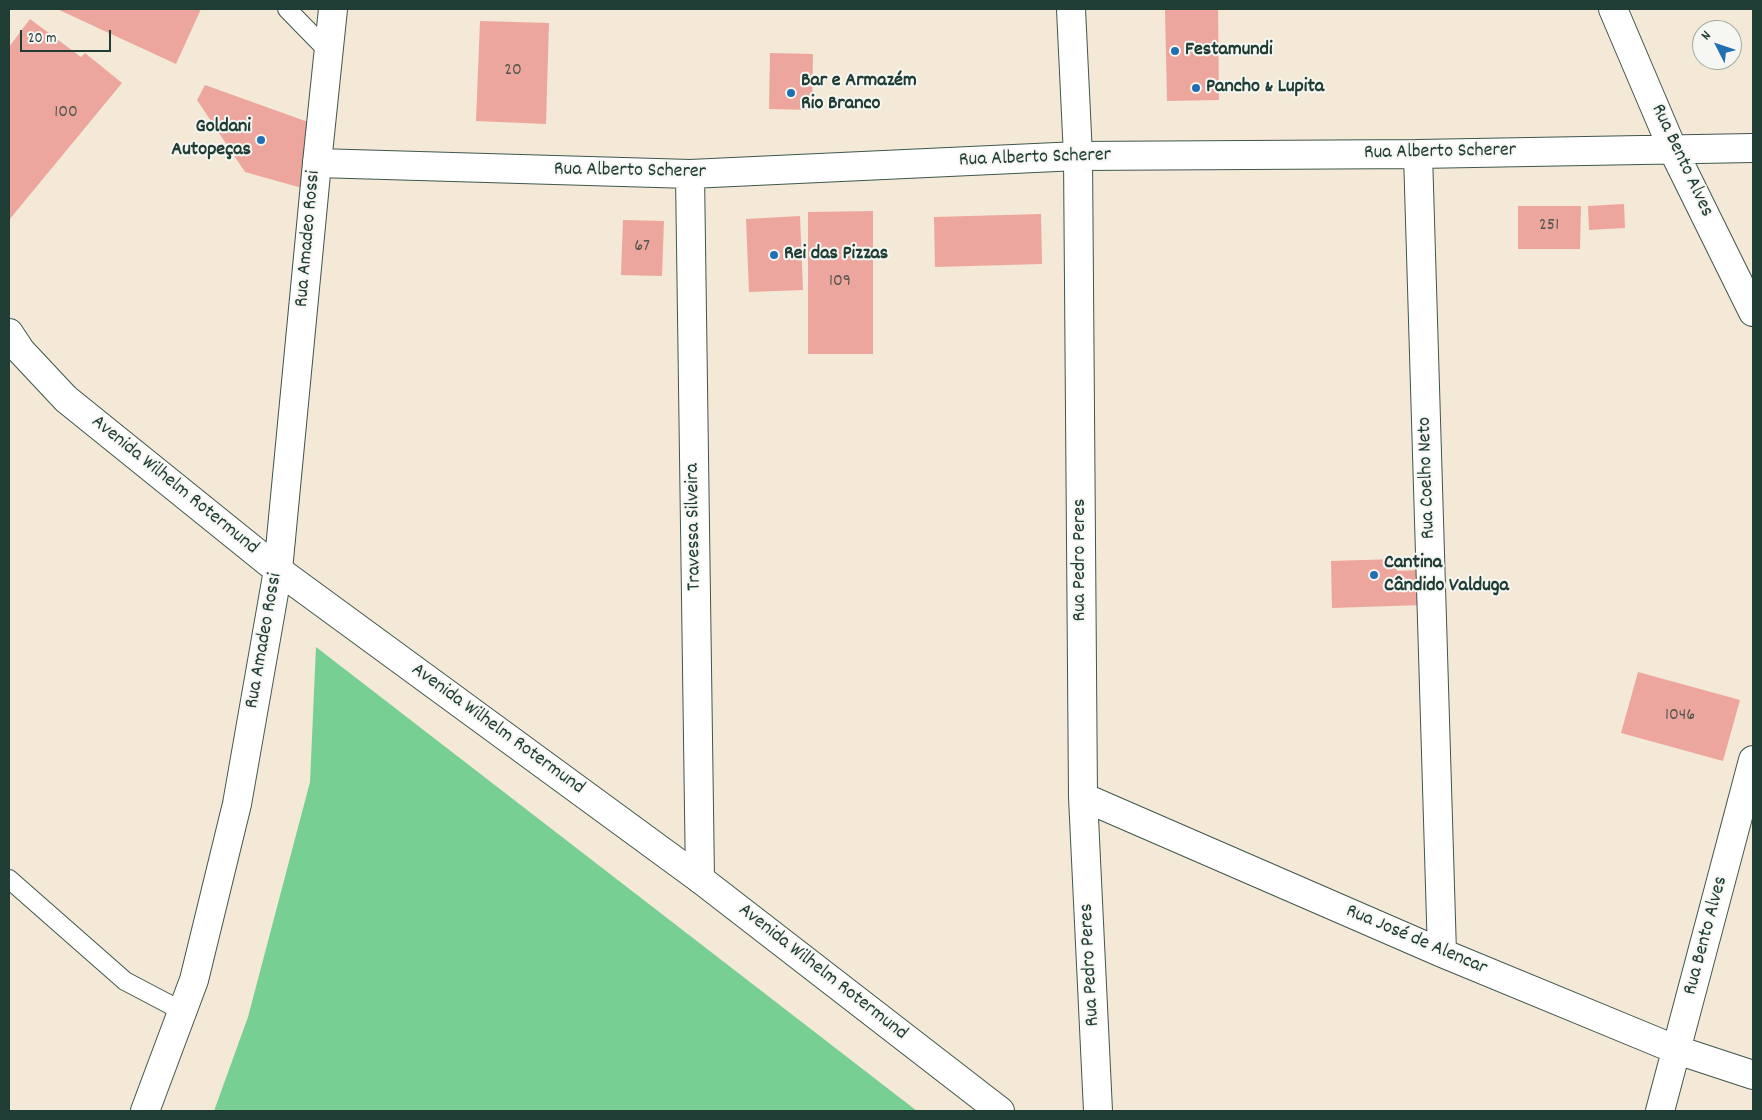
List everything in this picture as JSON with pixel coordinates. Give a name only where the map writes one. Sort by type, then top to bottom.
[{"type":"street","name":"Rua Amadeo Rossi","points":[[145,1111],[194,980],[237,804],[278,570],[333,9]]},
{"type":"street","name":"Rua Pedro Peres","points":[[1071,9],[1078,156],[1084,797],[1098,1111]]},
{"type":"street","name":"Rua Bento Alves","points":[[1613,9],[1673,150],[1753,312]]},
{"type":"street","name":"Rua Alberto Scherer","points":[[317,163],[690,174],[1078,156],[1418,154],[1753,148]]},
{"type":"street","name":"Rua Coelho Neto","points":[[1418,154],[1442,953]]},
{"type":"street","name":"Travessa Silveira","points":[[690,174],[700,879]]},
{"type":"street","name":"Avenida Wilhelm Rotermund","points":[[9,333],[21,351],[66,399],[278,570],[700,879],[1000,1111]]},
{"type":"street","name":"Rua Bento Alves","points":[[1660,1111],[1753,760]]},
{"type":"street","name":"Rua José de Alencar","points":[[1084,797],[1442,953],[1677,1050],[1753,1075]]},
{"type":"lane","points":[[287,9],[328,51]]},
{"type":"lane","points":[[9,879],[125,981],[182,1011]]},
{"type":"green space","points":[[316,647],[917,1111],[214,1111],[248,1017],[310,782]]},
{"type":"building","points":[[57,9],[201,9],[176,64]]},
{"type":"building","points":[[1165,9],[1218,9],[1219,100],[1167,101]]},
{"type":"building","points":[[30,19],[81,57],[85,53],[122,83],[9,220],[9,47]]},
{"type":"building","points":[[480,21],[549,23],[546,124],[476,121]]},
{"type":"building","points":[[770,53],[813,54],[812,110],[769,109]]},
{"type":"building","points":[[205,85],[308,122],[302,188],[245,172],[197,100]]},
{"type":"building","points":[[1624,204],[1625,228],[1589,230],[1588,206]]},
{"type":"building","points":[[1518,206],[1581,206],[1580,249],[1518,249]]},
{"type":"building","points":[[873,211],[873,354],[808,354],[808,212]]},
{"type":"building","points":[[1041,214],[1042,264],[935,267],[934,217]]},
{"type":"building","points":[[800,216],[803,290],[749,292],[746,219]]},
{"type":"building","points":[[623,220],[664,221],[662,276],[621,275]]},
{"type":"building","points":[[1396,559],[1397,571],[1422,570],[1423,605],[1332,608],[1331,561]]},
{"type":"building","points":[[1638,672],[1740,700],[1723,761],[1621,733]]},
{"type":"place","name":"Festamundi","points":[[1175,51]]},
{"type":"place","name":"Pancho & Lupita","points":[[1196,88]]},
{"type":"place","name":"Bar e Armazém Rio Branco","points":[[791,93]]},
{"type":"place","name":"Goldani Autopeças","points":[[261,140]]},
{"type":"place","name":"Rei das Pizzas","points":[[774,255]]},
{"type":"place","name":"Cantina Cândido Valduga","points":[[1374,575]]}]
